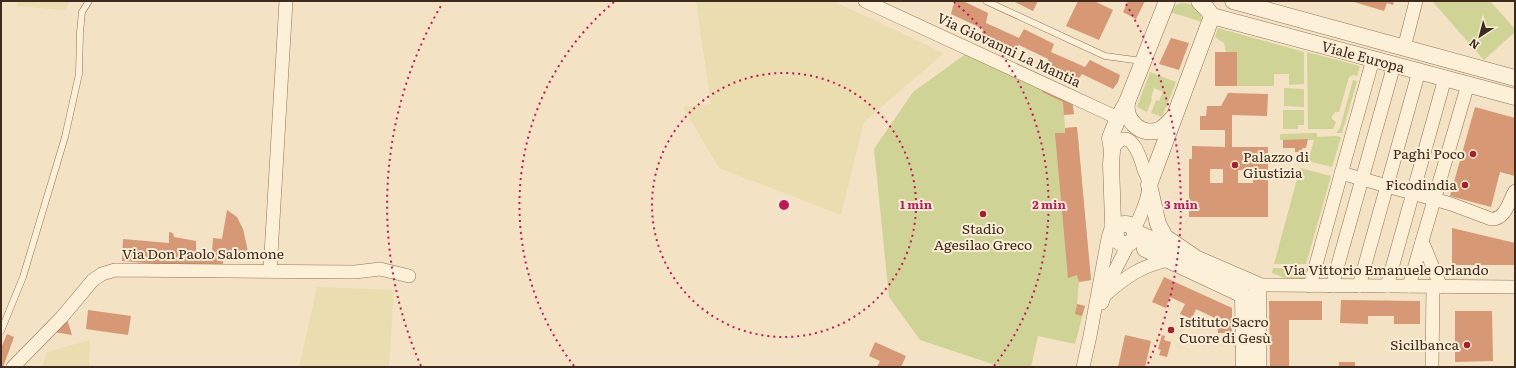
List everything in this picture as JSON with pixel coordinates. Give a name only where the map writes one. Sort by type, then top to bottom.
[{"type":"street","points":[[270,271],[286,1]]},
{"type":"street","name":"Via Giovanni La Mantia","points":[[865,1],[1122,110]]},
{"type":"street","points":[[1090,336],[1108,284],[1122,233],[1111,164],[1112,151],[1110,138],[1144,61],[1167,1]]},
{"type":"street","points":[[1083,367],[1090,336],[1122,233],[1142,211],[1149,185],[1212,16],[1199,1]]},
{"type":"street","name":"Viale Europa","points":[[1233,1],[1515,78]]},
{"type":"street","points":[[1404,48],[1416,1]]},
{"type":"street","name":"Viale Europa","points":[[1212,16],[1515,97]]},
{"type":"street","points":[[1310,286],[1373,59]]},
{"type":"street","points":[[1332,286],[1394,65]]},
{"type":"street","points":[[1359,286],[1419,71]]},
{"type":"street","points":[[1388,286],[1445,78]]},
{"type":"street","points":[[1409,286],[1468,84]]},
{"type":"street","points":[[1122,110],[1126,110],[1128,117],[1137,127],[1144,130],[1158,130],[1174,118]]},
{"type":"street","points":[[1112,151],[1122,140],[1127,140],[1134,144],[1140,155],[1158,224],[1166,237],[1192,256]]},
{"type":"street","points":[[1341,173],[1434,199],[1495,219],[1504,213],[1515,190]]},
{"type":"street","points":[[1122,233],[1192,256],[1258,285],[1258,367]]},
{"type":"street","points":[[1122,233],[1169,260],[1243,295],[1244,367]]},
{"type":"street","points":[[1422,241],[1437,287],[1432,367]]},
{"type":"street","points":[[1104,295],[1118,283],[1146,266],[1169,260]]},
{"type":"street","name":"Via Don Paolo Salomone","points":[[13,367],[62,317],[93,280],[102,274],[115,270],[355,272],[380,269],[409,276]]},
{"type":"street","name":"Via Vittorio Emanuele Orlando","points":[[1258,285],[1515,287]]},
{"type":"lane","points":[[1,331],[23,277],[65,137],[79,74],[82,12],[88,1]]},
{"type":"lane","points":[[986,1],[1105,56],[1144,61]]},
{"type":"shaded area","points":[[18,1],[70,1],[65,10],[16,6]]},
{"type":"shaded area","points":[[696,1],[833,1],[944,53],[864,122],[841,215],[719,168],[683,107],[711,104]]},
{"type":"shaded area","points":[[317,287],[394,290],[389,367],[299,367]]},
{"type":"shaded area","points":[[90,340],[89,367],[42,367],[47,352]]},
{"type":"green space","points":[[1432,1],[1490,1],[1515,29],[1515,32],[1484,60]]},
{"type":"green space","points":[[1181,3],[1190,4],[1196,8],[1200,14],[1202,22],[1170,12],[1176,5]]},
{"type":"green space","points":[[1218,28],[1304,52],[1304,84],[1289,85],[1289,74],[1274,74],[1274,86],[1237,86],[1237,52],[1226,52],[1224,43],[1215,37]]},
{"type":"green space","points":[[1307,52],[1360,66],[1357,76],[1353,75],[1349,77],[1339,112],[1335,112],[1332,116],[1332,119],[1336,122],[1333,129],[1308,129]]},
{"type":"green space","name":"Stadio Agesilao Greco","points":[[967,53],[1072,101],[1074,114],[1064,115],[1065,128],[1077,127],[1091,280],[1079,282],[1077,304],[1085,306],[1075,344],[1038,336],[1031,367],[1006,367],[992,364],[920,340],[889,297],[874,149],[913,92]]},
{"type":"green space","points":[[1150,72],[1176,82],[1162,117],[1151,113],[1156,100],[1159,101],[1163,92],[1154,88],[1147,112],[1137,107]]},
{"type":"green space","points":[[1353,80],[1357,81],[1342,133],[1336,133],[1340,128]]},
{"type":"green space","points":[[1284,88],[1304,89],[1304,107],[1284,106]]},
{"type":"green space","points":[[1283,110],[1304,110],[1304,125],[1298,125],[1298,129],[1283,129]]},
{"type":"green space","points":[[1317,133],[1317,137],[1341,137],[1332,167],[1308,161],[1314,140],[1280,140],[1280,134]]},
{"type":"green space","points":[[1300,168],[1331,176],[1306,264],[1274,264]]},
{"type":"green space","points":[[1273,268],[1309,269],[1307,278],[1305,279],[1287,279],[1272,273]]},
{"type":"building","points":[[957,1],[963,1],[988,13],[986,23],[1019,38],[1024,29],[1054,44],[1051,52],[1085,67],[1090,60],[1120,75],[1118,82],[1113,89],[1082,74],[1075,83],[1046,69],[1048,59],[1019,45],[1011,53],[981,38],[983,29],[951,14],[953,6]]},
{"type":"building","points":[[1013,1],[1038,1],[1033,11]]},
{"type":"building","points":[[1078,1],[1094,1],[1113,10],[1099,40],[1066,26]]},
{"type":"building","points":[[1128,1],[1145,1],[1136,19],[1123,12]]},
{"type":"building","points":[[1351,1],[1394,1],[1393,5],[1387,3],[1384,11]]},
{"type":"building","points":[[1171,38],[1189,43],[1179,70],[1159,64]]},
{"type":"building","points":[[1215,52],[1237,52],[1237,86],[1215,86]]},
{"type":"building","points":[[1045,88],[1072,101],[1074,114],[1064,115],[1063,102],[1042,92]]},
{"type":"building","points":[[1228,93],[1268,94],[1267,116],[1232,115],[1232,147],[1268,147],[1268,217],[1189,217],[1189,159],[1192,159],[1192,146],[1225,147],[1225,130],[1200,130],[1200,116],[1206,116],[1207,106],[1221,106]],"holes":[[[1210,169],[1223,169],[1223,183],[1210,183]],[[1238,170],[1253,170],[1253,183],[1238,183]]]},
{"type":"building","points":[[1475,107],[1515,118],[1515,176],[1500,172],[1491,207],[1450,196]]},
{"type":"building","points":[[1077,127],[1091,280],[1079,282],[1077,275],[1068,278],[1055,133],[1065,133],[1065,128]]},
{"type":"building","points":[[1308,139],[1306,148],[1302,148],[1303,152],[1295,152],[1295,148],[1283,148],[1283,140]]},
{"type":"building","points":[[227,210],[237,217],[243,229],[249,256],[233,253],[232,255],[223,255],[223,266],[169,265],[122,261],[123,239],[169,243],[169,232],[173,233],[174,237],[196,241],[196,252],[212,253],[213,238],[222,239]]},
{"type":"building","points":[[1452,228],[1515,243],[1515,265],[1452,265]]},
{"type":"building","points":[[1164,277],[1232,308],[1232,333],[1218,333],[1217,319],[1196,309],[1192,319],[1180,314],[1185,304],[1170,297],[1166,308],[1152,302]]},
{"type":"building","points":[[1341,300],[1420,301],[1420,324],[1394,324],[1394,316],[1368,316],[1368,324],[1340,323]]},
{"type":"building","points":[[1269,301],[1322,301],[1322,320],[1289,320],[1289,367],[1270,367]]},
{"type":"building","points":[[1077,304],[1085,306],[1082,316],[1075,314]]},
{"type":"building","points":[[88,310],[131,316],[128,335],[86,329]]},
{"type":"building","points":[[1455,311],[1492,311],[1493,361],[1455,362]]},
{"type":"building","points":[[67,319],[72,335],[54,332]]},
{"type":"building","points":[[7,334],[14,337],[3,367],[1,367],[1,348]]},
{"type":"building","points":[[1125,335],[1151,341],[1145,367],[1118,367]]},
{"type":"building","points":[[1162,335],[1165,336],[1164,340],[1171,342],[1167,357],[1159,355],[1161,350],[1158,349]]},
{"type":"building","points":[[875,342],[906,356],[901,367],[877,367],[880,361],[869,356]]},
{"type":"building","points":[[1339,362],[1355,362],[1355,367],[1339,367]]},
{"type":"place","name":"Paghi Poco","points":[[1473,154]]},
{"type":"place","name":"Palazzo di Giustizia","points":[[1235,165]]},
{"type":"place","name":"Ficodindia","points":[[1465,185]]},
{"type":"place","name":"Stadio Agesilao Greco","points":[[983,214]]},
{"type":"place","name":"Istituto Sacro Cuore di Gesù","points":[[1171,330]]},
{"type":"place","name":"Sicilbanca","points":[[1467,345]]}]
